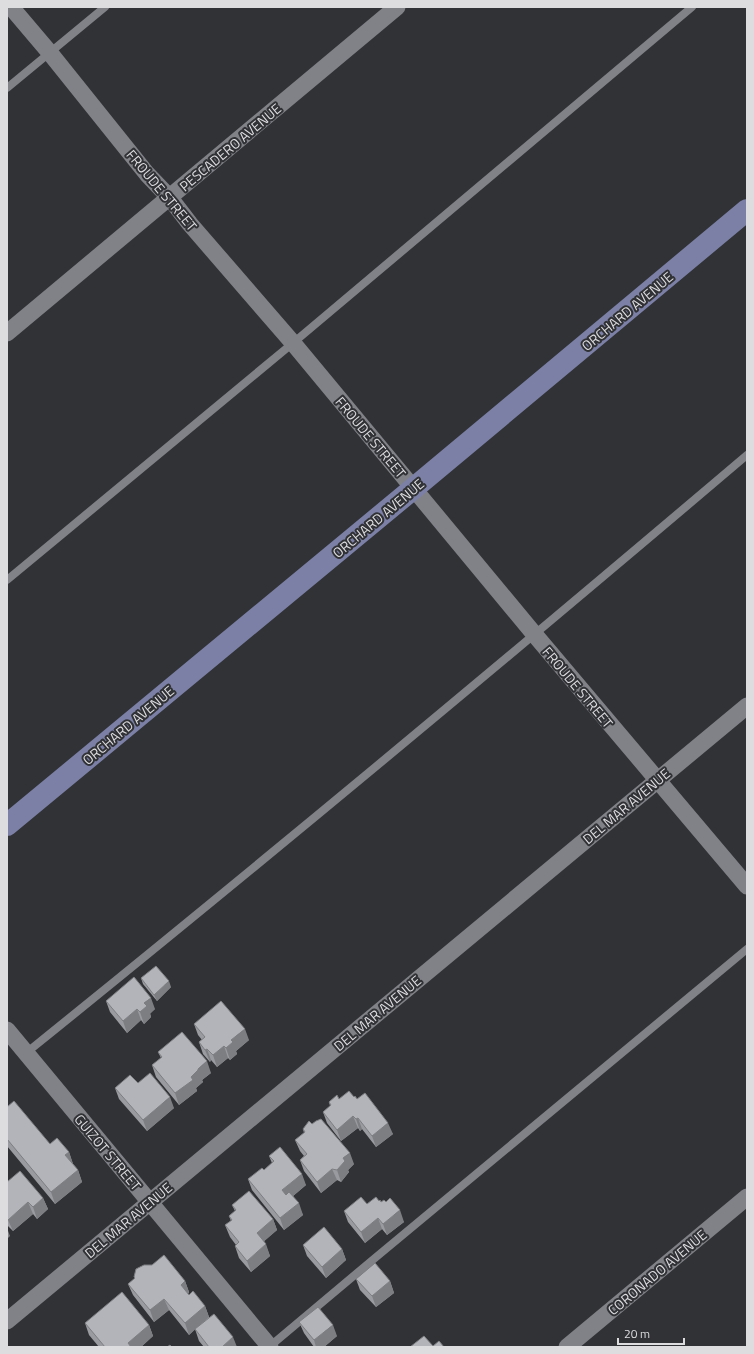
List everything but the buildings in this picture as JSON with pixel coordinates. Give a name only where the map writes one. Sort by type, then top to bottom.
[{"type":"street","name":"FROUDE STREET","points":[[11,7],[147,174],[170,198],[190,224],[293,342],[535,635],[747,886]]},
{"type":"street","name":"PESCADERO AVENUE","points":[[7,333],[397,7]]},
{"type":"street","name":"ORCHARD AVENUE","points":[[7,825],[747,210]]},
{"type":"street","name":"DEL MAR AVENUE","points":[[7,1321],[747,706]]},
{"type":"street","name":"GUIZOT STREET","points":[[7,1030],[270,1347]]},
{"type":"street","name":"CORONADO AVENUE","points":[[567,1347],[747,1197]]},
{"type":"lane","points":[[7,88],[105,7]]},
{"type":"lane","points":[[7,580],[692,7]]},
{"type":"lane","points":[[26,1053],[336,800],[535,635],[747,455]]},
{"type":"lane","points":[[270,1347],[747,949]]}]
